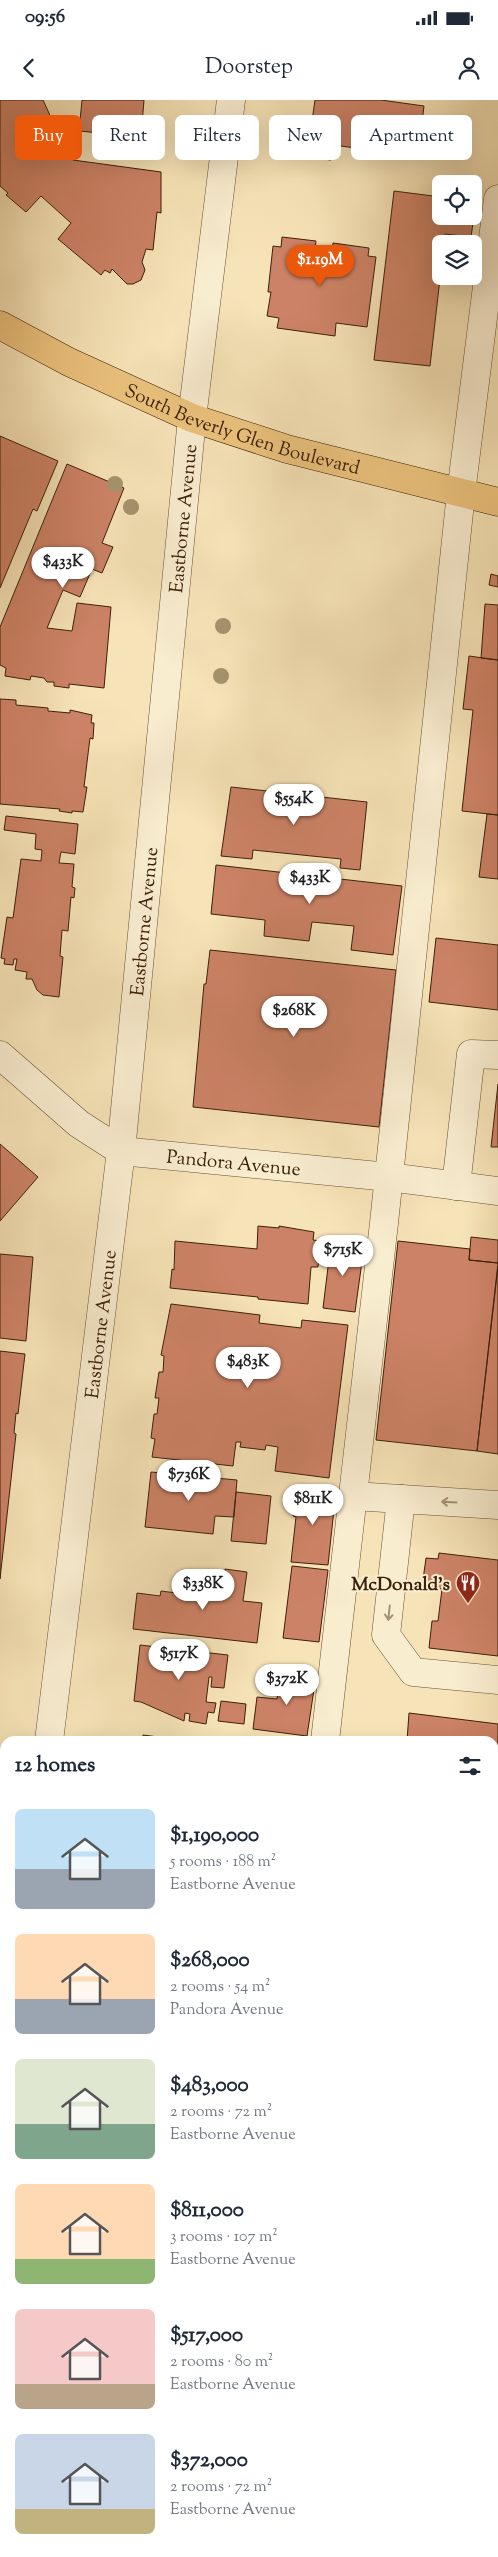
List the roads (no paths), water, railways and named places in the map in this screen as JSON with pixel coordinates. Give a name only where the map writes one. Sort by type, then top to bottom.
[{"type":"main road","name":"South Beverly Glen Boulevard","points":[[0,325],[69,362],[192,418],[287,449],[461,493],[497,498]]},
{"type":"street","name":"Eastborne Avenue","points":[[50,1736],[120,1151],[192,418],[231,100]]},
{"type":"street","points":[[326,1736],[389,1177],[461,493],[498,199]]},
{"type":"street","points":[[456,1186],[471,1054],[498,1055]]},
{"type":"street","name":"Pandora Avenue","points":[[0,1055],[79,1124],[120,1151],[389,1177],[498,1191]]},
{"type":"street","points":[[353,1496],[498,1505]]},
{"type":"street","points":[[401,1500],[386,1635],[413,1672],[498,1680]]},
{"type":"place","name":"McDonald's","points":[[468,1604]]}]
